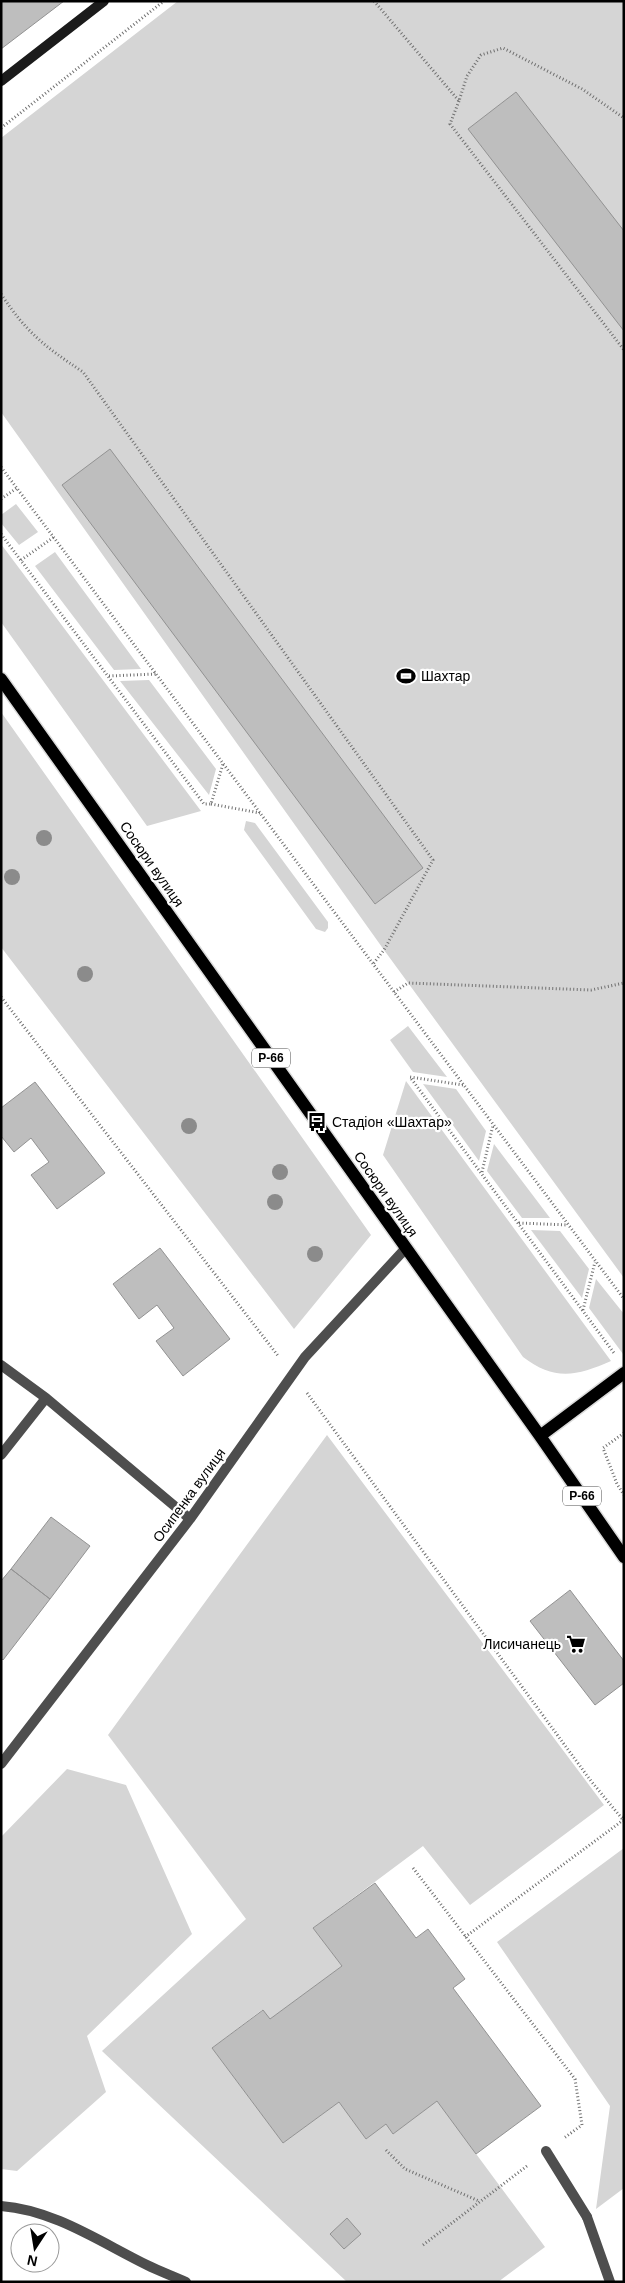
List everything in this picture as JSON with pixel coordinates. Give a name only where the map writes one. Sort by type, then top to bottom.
[{"type":"main road","points":[[1,81],[104,1]]},
{"type":"main road","name":"Сосюри вулиця","points":[[1,679],[540,1436],[624,1557]]},
{"type":"main road","points":[[540,1436],[624,1374]]},
{"type":"street","name":"Осипенка вулиця","points":[[1,1764],[190,1519],[305,1357],[406,1248]]},
{"type":"street","points":[[1,1366],[46,1398],[190,1519]]},
{"type":"street","points":[[1,1455],[46,1398]]},
{"type":"street","points":[[546,2151],[587,2217],[610,2282]]},
{"type":"street","points":[[1,2206],[20,2208],[72,2225],[148,2266],[186,2282]]},
{"type":"path","points":[[1,128],[164,1]]},
{"type":"path","points":[[374,1],[459,100]]},
{"type":"path","points":[[624,118],[582,89],[503,48],[481,55],[467,76],[450,124],[624,350]]},
{"type":"path","points":[[1,294],[20,322],[46,347],[83,372],[433,860],[384,950],[373,964]]},
{"type":"path","points":[[1,467],[624,1299]]},
{"type":"path","points":[[1,499],[16,488]]},
{"type":"path","points":[[1,534],[204,804],[260,813]]},
{"type":"path","points":[[21,560],[54,537]]},
{"type":"path","points":[[108,676],[156,674]]},
{"type":"path","points":[[211,804],[223,763]]},
{"type":"path","points":[[394,992],[408,983],[591,990],[624,983]]},
{"type":"path","points":[[1,997],[293,1375],[586,1773],[623,1819],[465,1938]]},
{"type":"path","points":[[464,1085],[410,1077],[618,1357]]},
{"type":"path","points":[[482,1173],[493,1124]]},
{"type":"path","points":[[519,1223],[569,1225]]},
{"type":"path","points":[[583,1310],[595,1261]]},
{"type":"path","points":[[624,1433],[603,1448],[617,1484],[624,1494]]},
{"type":"path","points":[[413,1868],[575,2079],[582,2124],[423,2245]]},
{"type":"path","points":[[386,2150],[405,2169],[480,2202]]},
{"type":"shaded area","name":"Шахтар","points":[[178,1],[624,1],[624,1278],[384,950],[1,412],[1,138]]},
{"type":"shaded area","points":[[16,504],[38,532],[19,545],[1,523],[1,515]]},
{"type":"shaded area","points":[[1,544],[201,811],[147,826],[1,622]]},
{"type":"shaded area","points":[[55,552],[141,669],[114,670],[35,566]]},
{"type":"shaded area","points":[[149,680],[216,769],[209,795],[120,681]]},
{"type":"shaded area","points":[[1,712],[371,1235],[294,1329],[1,947]]},
{"type":"shaded area","points":[[246,821],[255,823],[328,922],[328,928],[325,932],[316,929],[244,830]]},
{"type":"shaded area","points":[[408,1026],[447,1077],[413,1072],[390,1040]]},
{"type":"shaded area","points":[[406,1081],[611,1361],[587,1370],[566,1374],[545,1370],[523,1357],[383,1155]]},
{"type":"shaded area","points":[[423,1084],[456,1089],[486,1131],[479,1161]]},
{"type":"shaded area","points":[[494,1144],[550,1218],[522,1218],[487,1171]]},
{"type":"shaded area","points":[[531,1230],[560,1231],[589,1269],[582,1298]]},
{"type":"shaded area","points":[[596,1279],[624,1314],[623,1354],[589,1308]]},
{"type":"shaded area","points":[[327,1435],[604,1805],[470,1905],[423,1846],[313,1928],[342,1966],[270,2019],[262,2010],[212,2048],[283,2143],[339,2102],[366,2139],[386,2124],[393,2134],[437,2101],[545,2247],[498,2282],[347,2282],[102,2051],[246,1919],[108,1735]]},
{"type":"shaded area","points":[[67,1769],[126,1785],[192,1934],[87,2036],[106,2092],[17,2171],[1,2169],[1,1837]]},
{"type":"shaded area","points":[[624,1848],[624,2188],[596,2209],[610,2106],[497,1942]]},
{"type":"building","points":[[1,1],[64,1],[1,49]]},
{"type":"building","points":[[516,92],[624,231],[624,331],[468,129]]},
{"type":"building","points":[[110,449],[423,868],[375,904],[62,485]]},
{"type":"building","points":[[35,1082],[105,1173],[57,1209],[31,1175],[49,1162],[31,1138],[14,1152],[1,1136],[1,1108]]},
{"type":"building","points":[[160,1248],[230,1339],[183,1376],[156,1341],[174,1328],[157,1305],[139,1319],[113,1284]]},
{"type":"building","points":[[51,1517],[90,1546],[50,1599],[11,1569]]},
{"type":"building","points":[[11,1569],[50,1599],[3,1660],[1,1658],[1,1581]]},
{"type":"building","points":[[570,1590],[624,1661],[624,1683],[595,1705],[530,1621]]},
{"type":"building","points":[[375,1883],[416,1938],[428,1929],[465,1979],[453,1988],[541,2106],[476,2154],[437,2101],[393,2134],[386,2124],[366,2139],[339,2102],[283,2143],[212,2048],[263,2010],[270,2019],[342,1966],[313,1928]]},
{"type":"building","points":[[347,2218],[361,2234],[344,2249],[330,2234]]},
{"type":"place","name":"Шахтар","points":[[406,676]]},
{"type":"place","name":"Стадіон «Шахтар»","points":[[317,1122]]},
{"type":"place","name":"Лисичанець","points":[[576,1644]]}]
